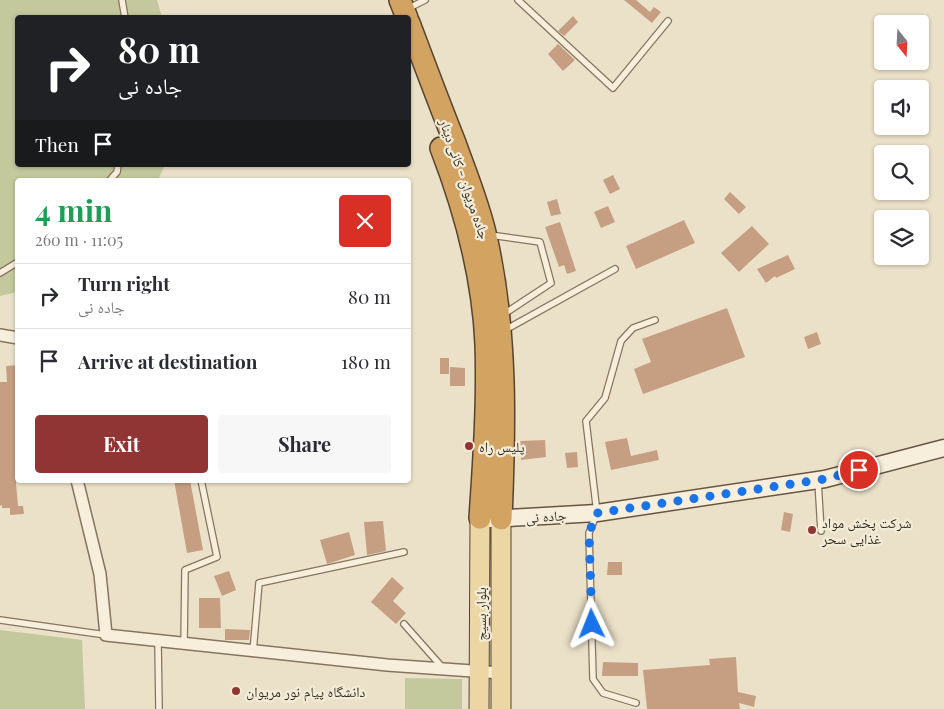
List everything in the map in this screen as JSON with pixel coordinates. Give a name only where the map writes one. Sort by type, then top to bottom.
[{"type":"highway","name":"جاده مریوان - کانی دینار","points":[[386,0],[402,14]]},
{"type":"highway","name":"جاده مریوان - کانی دینار","points":[[411,37],[465,172],[486,235],[500,324],[505,438],[502,519]]},
{"type":"highway","points":[[411,66],[464,214],[480,286],[486,342],[486,423],[480,518]]},
{"type":"main road","name":"جاده نی","points":[[480,518],[502,519],[597,513],[818,480],[944,448]]},
{"type":"main road","name":"بلوار بسیج","points":[[479,709],[480,518]]},
{"type":"main road","name":"بلوار بسیج","points":[[500,709],[502,519]]},
{"type":"street","points":[[0,335],[15,338]]},
{"type":"street","points":[[78,483],[100,574],[106,635],[253,652],[501,673]]},
{"type":"lane","points":[[122,0],[124,15]]},
{"type":"lane","points":[[402,14],[425,0]]},
{"type":"lane","points":[[518,0],[613,88],[668,21]]},
{"type":"lane","points":[[112,178],[117,172],[118,167]]},
{"type":"lane","points":[[486,235],[540,242],[551,283],[500,324]]},
{"type":"lane","points":[[0,273],[15,264]]},
{"type":"lane","points":[[500,324],[615,269]]},
{"type":"lane","points":[[636,702],[603,693],[593,679],[589,533],[597,513],[586,421],[604,398],[621,341],[633,328],[655,320]]},
{"type":"lane","points":[[818,480],[821,531]]},
{"type":"lane","points":[[184,645],[185,570],[217,558],[202,483]]},
{"type":"lane","points":[[253,652],[259,583],[404,552]]},
{"type":"lane","points":[[0,620],[106,635]]},
{"type":"lane","points":[[404,624],[443,669]]},
{"type":"lane","points":[[158,642],[159,709]]},
{"type":"green space","points":[[0,0],[157,0],[161,15],[15,15],[15,167],[164,167],[159,178],[15,178],[15,292],[0,296]]},
{"type":"green space","points":[[0,630],[82,640],[85,709],[0,709]]},
{"type":"green space","points":[[405,678],[462,679],[462,709],[405,709]]},
{"type":"building","points":[[624,0],[636,0],[650,12],[654,7],[661,12],[652,23]]},
{"type":"building","points":[[573,16],[578,22],[564,36],[558,31]]},
{"type":"building","points":[[558,44],[575,60],[563,71],[548,54]]},
{"type":"building","points":[[613,175],[620,189],[610,194],[603,180]]},
{"type":"building","points":[[730,192],[746,207],[739,214],[724,199]]},
{"type":"building","points":[[557,199],[561,214],[551,216],[547,202]]},
{"type":"building","points":[[608,206],[615,222],[601,228],[594,212]]},
{"type":"building","points":[[684,220],[695,243],[636,269],[626,246]]},
{"type":"building","points":[[560,222],[576,271],[567,274],[564,265],[559,267],[545,227]]},
{"type":"building","points":[[752,226],[769,244],[739,272],[721,253]]},
{"type":"building","points":[[788,255],[795,269],[776,278],[775,276],[766,283],[757,269]]},
{"type":"building","points":[[727,308],[745,357],[643,394],[634,369],[651,362],[642,339]]},
{"type":"building","points":[[817,332],[821,344],[808,349],[804,337]]},
{"type":"building","points":[[440,358],[449,358],[449,374],[440,374]]},
{"type":"building","points":[[15,365],[15,483],[18,506],[23,506],[24,514],[10,515],[10,508],[2,508],[2,505],[0,506],[0,382],[7,382],[6,366]]},
{"type":"building","points":[[450,367],[465,368],[465,386],[450,386]]},
{"type":"building","points":[[627,438],[631,456],[657,450],[659,460],[611,470],[605,442]]},
{"type":"building","points":[[545,440],[546,457],[521,460],[520,441]]},
{"type":"building","points":[[577,452],[578,467],[567,468],[565,453]]},
{"type":"building","points":[[175,483],[191,483],[203,550],[187,553]]},
{"type":"building","points":[[784,512],[793,514],[790,532],[781,530]]},
{"type":"building","points":[[383,521],[386,551],[367,555],[364,522]]},
{"type":"building","points":[[349,532],[355,555],[327,564],[320,540]]},
{"type":"building","points":[[608,562],[622,562],[622,575],[607,575]]},
{"type":"building","points":[[229,571],[236,590],[222,596],[214,576]]},
{"type":"building","points":[[392,577],[404,588],[393,601],[406,613],[396,624],[371,602]]},
{"type":"building","points":[[199,598],[220,598],[221,628],[199,628]]},
{"type":"building","points":[[225,629],[250,630],[249,640],[225,640]]},
{"type":"building","points":[[736,657],[738,692],[756,696],[754,707],[739,703],[740,709],[647,709],[643,670],[710,665],[709,659]]},
{"type":"building","points":[[603,662],[638,663],[638,676],[602,676]]},
{"type":"place","name":"پلیس راه","points":[[469,446]]},
{"type":"place","name":"شرکت پخش مواد غذایی سحر","points":[[812,530]]},
{"type":"place","name":"دانشگاه پیام نور مریوان","points":[[236,691]]},
{"type":"route","points":[[592,624],[589,533],[597,513],[825,479],[859,470]]}]
